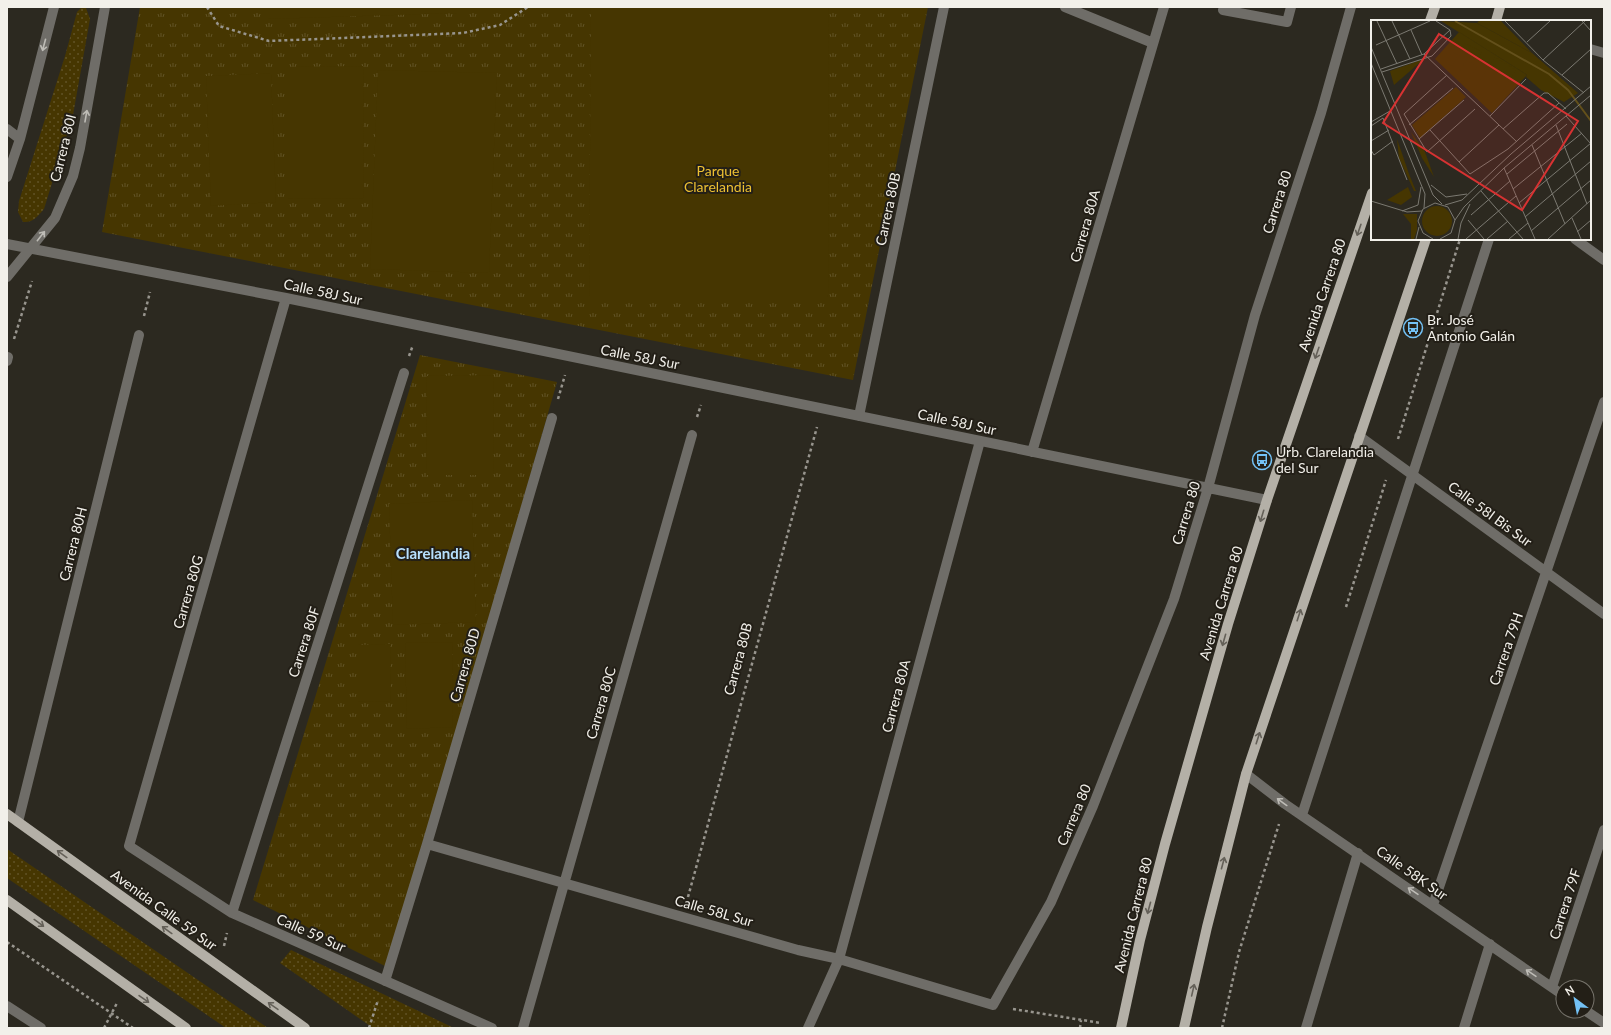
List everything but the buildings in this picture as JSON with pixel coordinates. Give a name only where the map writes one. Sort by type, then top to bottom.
[{"type":"main road","points":[[1430,20],[1435,7]]},
{"type":"main road","points":[[1496,20],[1500,7]]},
{"type":"main road","name":"Avenida Carrera 80","points":[[1120,1028],[1140,940],[1165,844],[1228,624],[1267,500],[1371,196]]},
{"type":"main road","points":[[1184,1028],[1207,927],[1246,774],[1426,240]]},
{"type":"main road","name":"Avenida Calle 59 Sur","points":[[7,814],[305,1028]]},
{"type":"main road","points":[[7,900],[186,1028]]},
{"type":"street","points":[[7,177],[20,139],[54,7]]},
{"type":"street","name":"Carrera 80I","points":[[7,277],[36,250],[55,218],[73,176],[80,148],[105,7]]},
{"type":"street","name":"Carrera 80B","points":[[859,416],[944,7]]},
{"type":"street","points":[[1065,7],[1153,43]]},
{"type":"street","name":"Carrera 80A","points":[[1032,452],[1164,7]]},
{"type":"street","points":[[1223,10],[1287,22],[1290,7]]},
{"type":"street","name":"Carrera 80","points":[[993,1005],[1051,902],[1093,806],[1174,599],[1208,488],[1255,315],[1321,113],[1351,7]]},
{"type":"street","points":[[1591,49],[1604,53]]},
{"type":"street","points":[[7,129],[20,139]]},
{"type":"street","points":[[1302,815],[1489,240]]},
{"type":"street","points":[[1576,240],[1604,260]]},
{"type":"street","name":"Calle 58J Sur","points":[[7,244],[286,298],[1267,500]]},
{"type":"street","name":"Carrera 80G","points":[[129,846],[286,298]]},
{"type":"street","name":"Carrera 80H","points":[[18,822],[139,335]]},
{"type":"street","name":"Carrera 80F","points":[[232,913],[404,373]]},
{"type":"street","name":"Carrera 79H","points":[[1433,905],[1604,402]]},
{"type":"street","name":"Carrera 80D","points":[[385,981],[427,844],[552,418]]},
{"type":"street","name":"Carrera 80C","points":[[523,1028],[692,435]]},
{"type":"street","name":"Calle 58I Bis Sur","points":[[1359,436],[1604,614]]},
{"type":"street","name":"Carrera 80A","points":[[808,1028],[838,959],[980,441]]},
{"type":"street","name":"Calle 58K Sur","points":[[1246,774],[1285,804],[1555,989]]},
{"type":"street","name":"Carrera 79F","points":[[1552,987],[1604,830]]},
{"type":"street","name":"Calle 58L Sur","points":[[427,844],[798,950],[838,959],[993,1005]]},
{"type":"street","name":"Calle 59 Sur","points":[[129,846],[232,913],[492,1028]]},
{"type":"street","points":[[1306,1028],[1358,853]]},
{"type":"street","points":[[1464,1028],[1490,944]]},
{"type":"street","points":[[7,1006],[41,1028]]},
{"type":"street","points":[[1595,1017],[1604,1023]]},
{"type":"path","points":[[207,7],[219,26],[269,41],[463,33],[500,25],[528,7]]},
{"type":"path","points":[[8,359],[36,250]]},
{"type":"path","points":[[139,335],[155,272]]},
{"type":"path","points":[[404,373],[419,326]]},
{"type":"path","points":[[552,418],[571,357]]},
{"type":"path","points":[[692,435],[706,385]]},
{"type":"path","name":"Carrera 80B","points":[[682,917],[822,409]]},
{"type":"path","points":[[218,967],[232,913]]},
{"type":"path","points":[[7,942],[133,1028]]},
{"type":"path","points":[[368,1028],[385,981]]},
{"type":"path","points":[[104,1028],[126,986]]},
{"type":"path","points":[[993,1005],[1081,1020],[1080,1028]]},
{"type":"green space","name":"Parque Clarelandia","points":[[140,7],[928,7],[853,380],[102,232]]},
{"type":"green space","points":[[268,7],[457,7],[457,13],[268,19]]},
{"type":"green space","points":[[591,7],[829,7],[828,297],[589,297]]},
{"type":"green space","points":[[81,8],[86,8],[90,19],[73,115],[44,209],[32,220],[23,222],[18,212],[19,201],[65,56],[77,12]]},
{"type":"green space","points":[[363,66],[364,198],[288,199],[288,67]]},
{"type":"green space","points":[[378,70],[497,73],[489,273],[370,269]]},
{"type":"green space","points":[[271,73],[276,202],[211,206],[206,76]]},
{"type":"green space","points":[[420,355],[557,382],[423,848],[387,967],[253,900]]},
{"type":"green space","points":[[494,375],[493,475],[426,475],[427,376]]},
{"type":"green space","points":[[472,500],[476,622],[393,625],[389,504]]},
{"type":"green space","points":[[452,642],[453,727],[407,729],[405,643]]},
{"type":"green space","points":[[390,644],[391,701],[358,702],[358,645]]},
{"type":"green space","points":[[7,849],[268,1028],[226,1028],[7,878]]},
{"type":"green space","points":[[291,950],[454,1028],[373,1028],[280,963]]},
{"type":"place","name":"Br. José Antonio Galán","points":[[1413,328]]},
{"type":"place","name":"Urb. Clarelandia del Sur","points":[[1262,460]]},
{"type":"district","name":"Clarelandia","points":[[433,554]]}]
